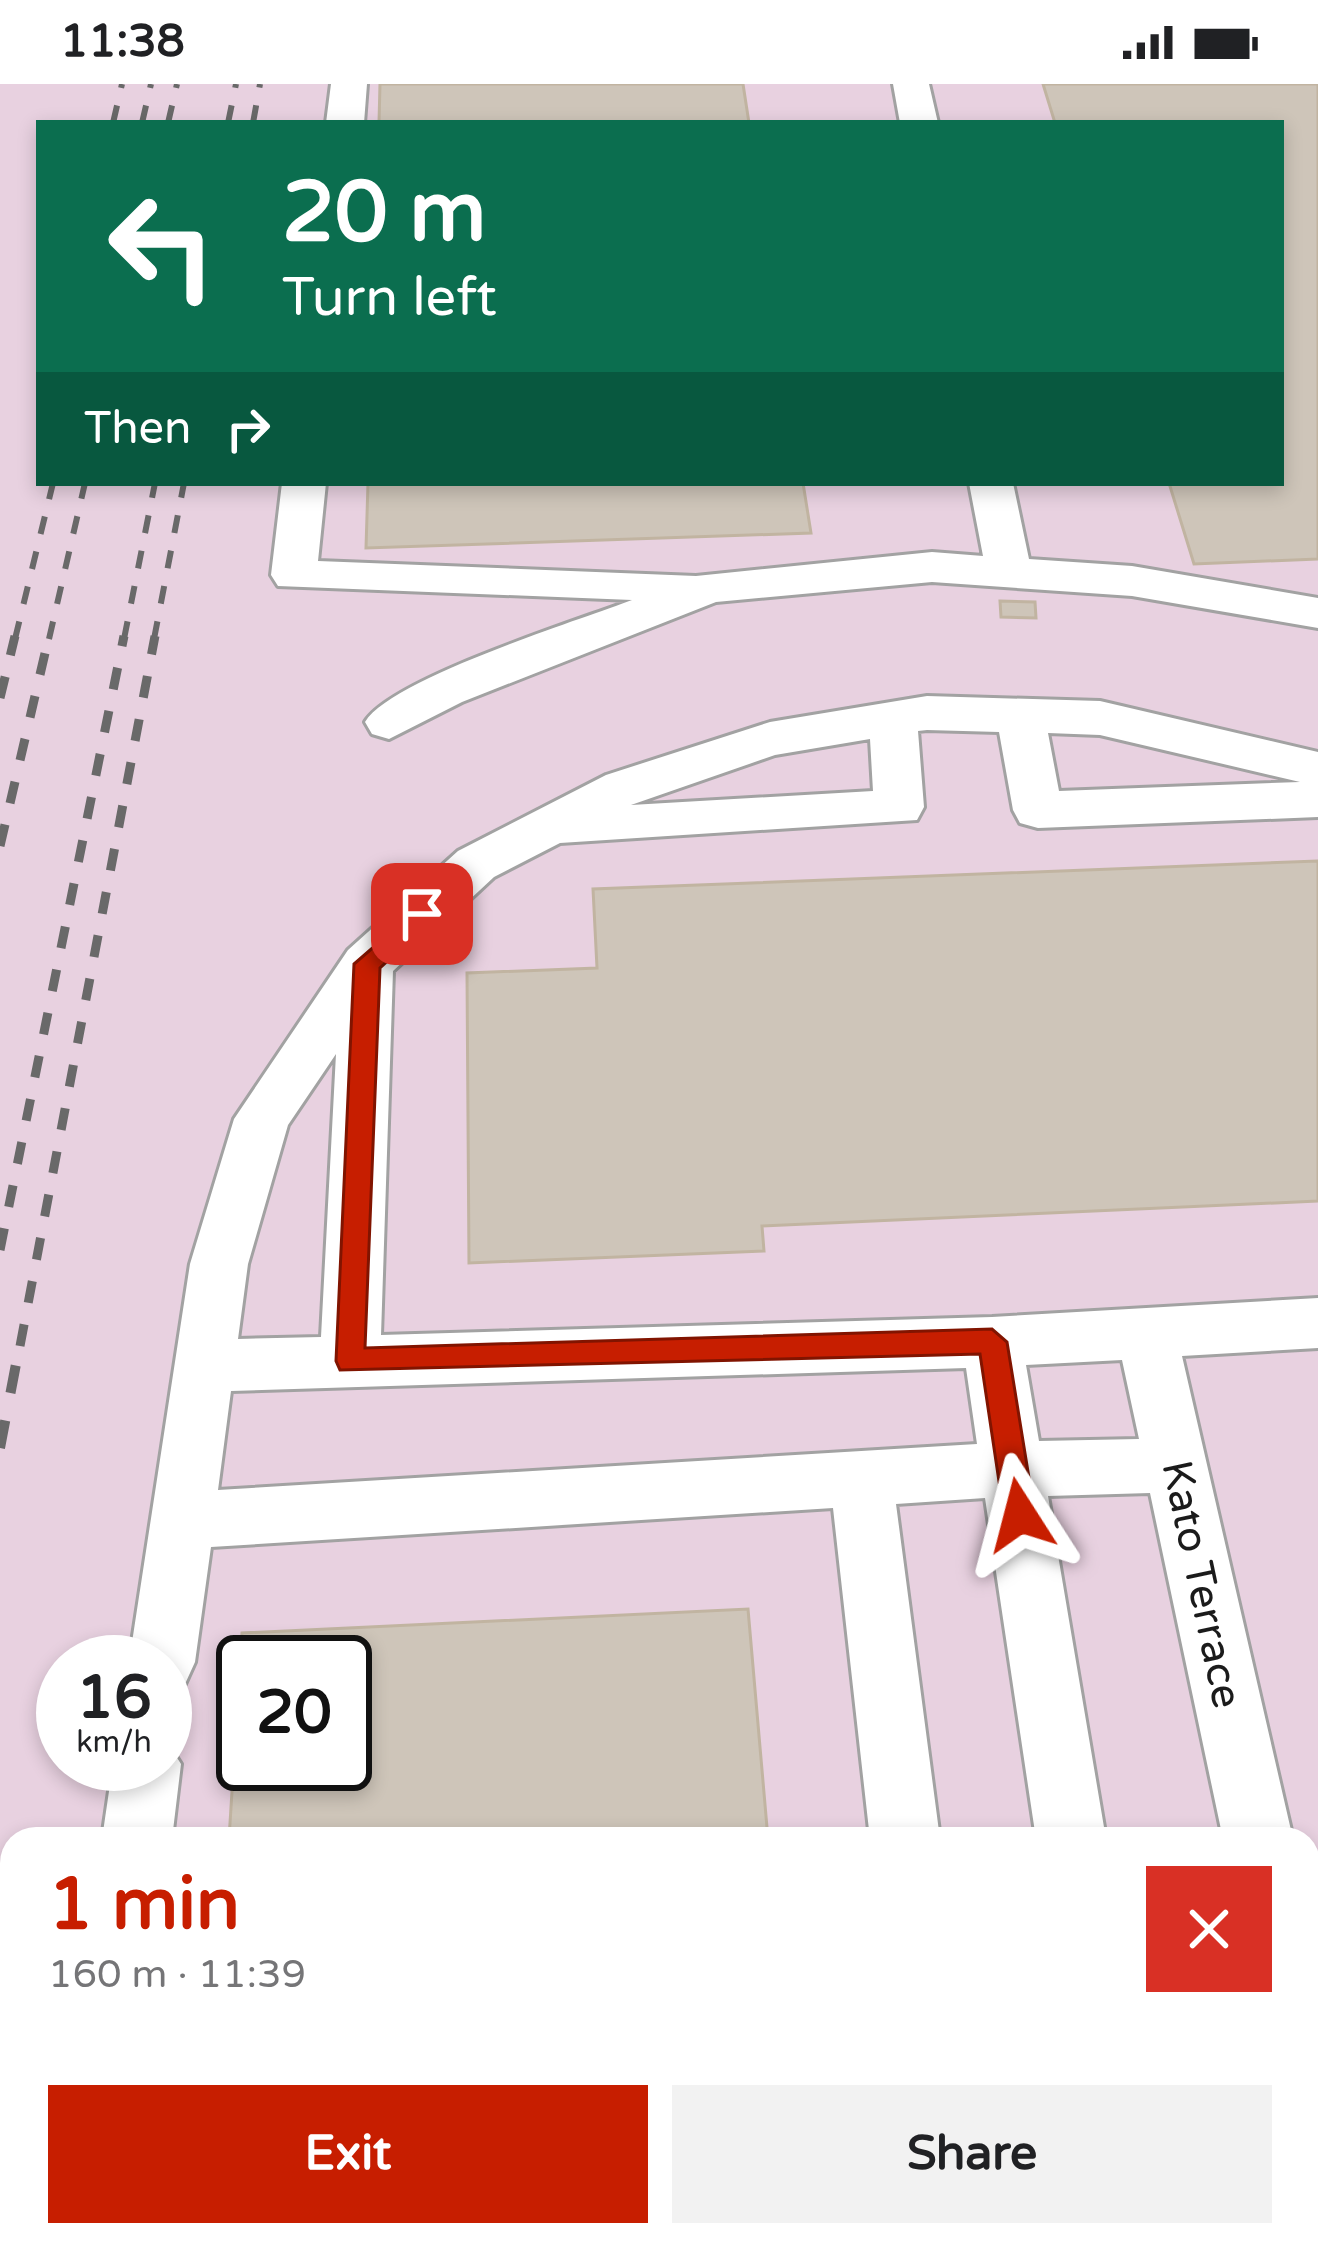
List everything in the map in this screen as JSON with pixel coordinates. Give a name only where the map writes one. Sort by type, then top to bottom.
[{"type":"street","points":[[345,120],[349,84]]},
{"type":"street","points":[[910,84],[918,120]]},
{"type":"street","points":[[304,486],[293,575],[709,588],[932,567],[1132,581],[1318,613]]},
{"type":"street","points":[[992,486],[1009,572]]},
{"type":"street","points":[[389,722],[446,690],[709,588]]},
{"type":"street","points":[[166,1635],[219,1264],[262,1119],[367,964],[476,864],[624,787],[770,739],[927,713],[1100,718],[1318,769]]},
{"type":"street","points":[[1019,716],[1038,810],[1318,799]]},
{"type":"street","points":[[546,828],[899,807],[893,719]]},
{"type":"street","points":[[350,1361],[367,964]]},
{"type":"street","points":[[204,1366],[992,1342],[1146,1331],[1315,1336]]},
{"type":"street","name":"Kato Terrace","points":[[1146,1331],[1255,1827]]},
{"type":"street","points":[[992,1342],[1069,1827]]},
{"type":"street","points":[[182,1520],[1012,1469],[1178,1465]]},
{"type":"street","points":[[861,1478],[904,1827]]},
{"type":"street","points":[[139,1827],[144,1791]]},
{"type":"shaded area","points":[[0,84],[1318,84],[1318,1827],[0,1827]]},
{"type":"building","points":[[380,84],[743,84],[749,120],[379,120]]},
{"type":"building","points":[[1043,84],[1318,84],[1318,559],[1194,564],[1170,486],[1284,486],[1284,120],[1054,120]]},
{"type":"building","points":[[368,486],[803,486],[811,533],[366,548]]},
{"type":"building","points":[[1000,601],[1035,602],[1036,618],[1001,617]]},
{"type":"building","points":[[1318,861],[1318,1201],[762,1226],[764,1251],[469,1263],[467,973],[597,968],[593,889]]},
{"type":"building","points":[[748,1609],[767,1827],[230,1827],[232,1791],[372,1791],[372,1635],[242,1633]]},
{"type":"railway","points":[[114,120],[122,84]]},
{"type":"railway","points":[[143,120],[151,84]]},
{"type":"railway","points":[[169,120],[177,84]]},
{"type":"railway","points":[[229,120],[236,84]]},
{"type":"railway","points":[[254,120],[260,84]]},
{"type":"railway","points":[[15,639],[52,486]]},
{"type":"railway","points":[[49,639],[84,486]]},
{"type":"railway","points":[[124,639],[154,486]]},
{"type":"railway","points":[[154,639],[183,486]]},
{"type":"railway","points":[[0,698],[15,636]]},
{"type":"railway","points":[[0,846],[49,636]]},
{"type":"railway","points":[[0,1250],[124,636]]},
{"type":"railway","points":[[20,1346],[155,636]]},
{"type":"railway","points":[[0,1448],[20,1343]]},
{"type":"route","points":[[422,914],[367,964],[350,1361],[992,1342],[1020,1515]]}]
